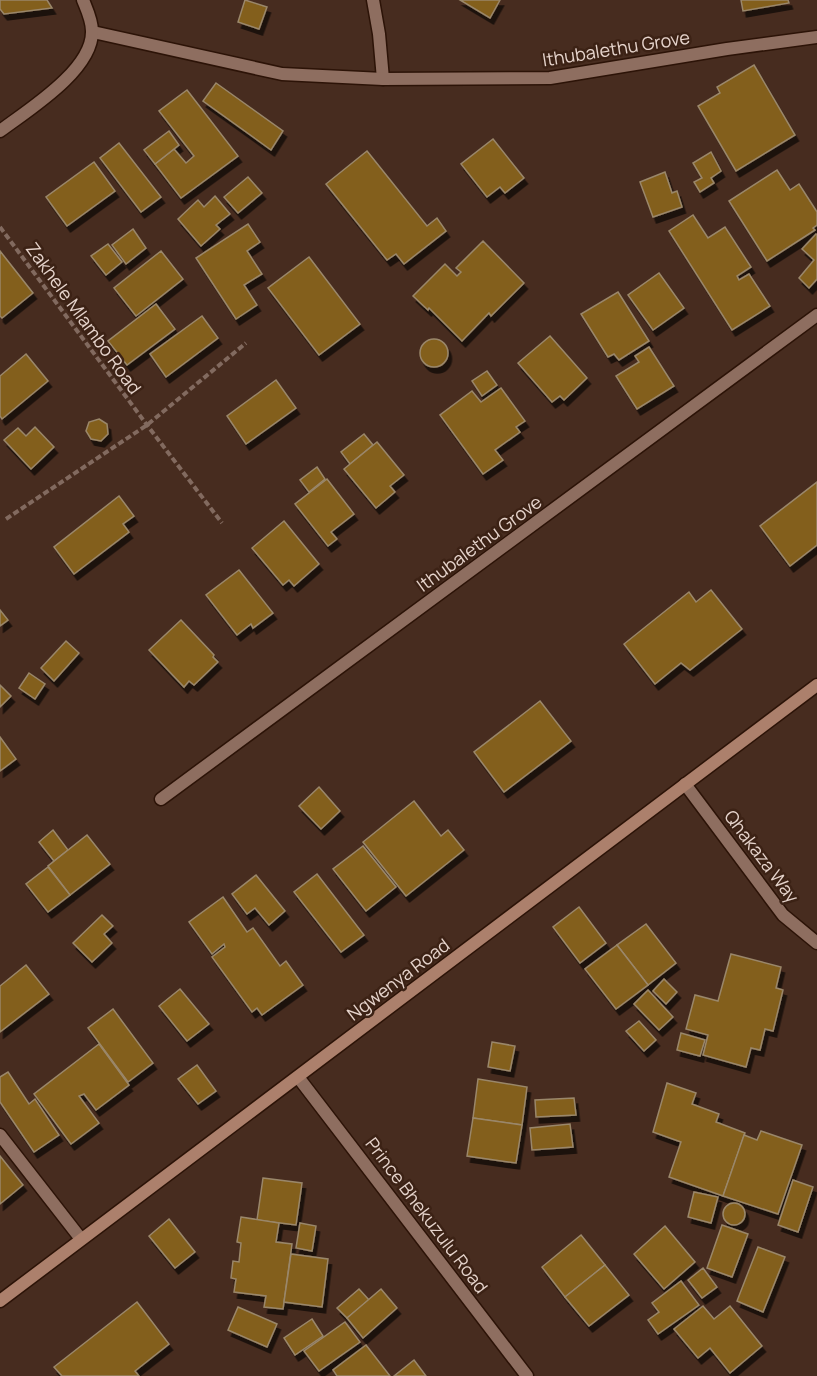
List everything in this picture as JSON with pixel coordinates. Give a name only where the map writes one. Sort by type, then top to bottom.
[{"type":"street","points":[[0,131],[68,79],[79,65],[87,51],[93,32],[83,0]]},
{"type":"street","points":[[373,0],[383,79]]},
{"type":"street","name":"Ithubalethu Grove","points":[[93,32],[282,74],[383,79],[550,78],[817,37]]},
{"type":"street","name":"Ithubalethu Grove","points":[[161,799],[817,315]]},
{"type":"street","name":"Ngwenya Road","points":[[0,1301],[817,685]]},
{"type":"street","name":"Qhakaza Way","points":[[685,784],[783,915],[817,943]]},
{"type":"street","name":"Prince Bhekuzulu Road","points":[[298,1077],[527,1376]]},
{"type":"street","points":[[0,1135],[81,1239]]},
{"type":"path","name":"Zakhele Mlambo Road","points":[[0,226],[222,523]]},
{"type":"path","points":[[6,519],[147,425],[246,343]]},
{"type":"building","points":[[0,0],[47,0],[52,8],[4,14],[0,9]]},
{"type":"building","points":[[245,0],[267,7],[259,29],[238,22]]},
{"type":"building","points":[[460,0],[500,0],[490,18]]},
{"type":"building","points":[[741,0],[788,0],[789,3],[743,11]]},
{"type":"building","points":[[754,65],[795,135],[736,171],[698,106],[720,93],[717,87]]},
{"type":"building","points":[[216,83],[283,131],[271,150],[203,101]]},
{"type":"building","points":[[187,90],[238,156],[181,198],[155,164],[174,149],[186,163],[194,156],[159,111]]},
{"type":"building","points":[[169,131],[179,145],[155,164],[144,150]]},
{"type":"building","points":[[493,139],[524,178],[505,193],[500,187],[487,197],[461,164]]},
{"type":"building","points":[[119,143],[161,197],[141,212],[100,158]]},
{"type":"building","points":[[367,151],[427,226],[437,218],[446,231],[404,264],[396,254],[387,260],[326,184]]},
{"type":"building","points":[[711,152],[721,171],[711,178],[714,183],[700,192],[694,182],[702,178],[693,163]]},
{"type":"building","points":[[94,162],[115,191],[67,226],[46,197]]},
{"type":"building","points":[[777,170],[790,190],[799,184],[817,212],[817,225],[813,228],[815,230],[767,261],[729,201]]},
{"type":"building","points":[[665,172],[672,193],[677,191],[682,207],[653,217],[640,182]]},
{"type":"building","points":[[248,177],[262,193],[238,213],[224,197]]},
{"type":"building","points":[[215,196],[230,214],[216,225],[220,229],[201,246],[178,219],[198,200],[204,207]]},
{"type":"building","points":[[693,215],[708,238],[725,227],[751,267],[737,276],[739,280],[749,274],[770,306],[732,330],[669,231]]},
{"type":"building","points":[[248,224],[260,242],[247,251],[262,274],[244,285],[257,305],[236,319],[196,258]]},
{"type":"building","points":[[133,229],[146,248],[126,264],[112,245]]},
{"type":"building","points":[[816,234],[817,279],[809,288],[799,278],[814,260],[802,249]]},
{"type":"building","points":[[483,241],[524,283],[491,316],[489,313],[462,341],[429,308],[428,310],[413,296],[445,264],[457,276],[461,272],[456,268]]},
{"type":"building","points":[[108,244],[122,262],[106,275],[91,256]]},
{"type":"building","points":[[0,251],[33,293],[2,318],[0,316]]},
{"type":"building","points":[[161,251],[183,279],[136,316],[114,288]]},
{"type":"building","points":[[309,257],[360,324],[319,355],[268,288]]},
{"type":"building","points":[[659,273],[684,308],[653,330],[628,295]]},
{"type":"building","points":[[618,292],[649,341],[619,360],[614,354],[608,357],[581,314]]},
{"type":"building","points":[[156,304],[175,329],[127,365],[108,341]]},
{"type":"building","points":[[202,316],[218,338],[166,377],[150,354]]},
{"type":"building","points":[[550,336],[587,378],[564,400],[560,396],[552,402],[518,363]]},
{"type":"building","points":[[434,339],[444,343],[448,353],[444,363],[434,367],[424,363],[420,353],[424,343]]},
{"type":"building","points":[[649,347],[674,386],[637,409],[616,376],[639,362],[635,356]]},
{"type":"building","points":[[26,354],[48,381],[2,419],[0,416],[0,376]]},
{"type":"building","points":[[487,371],[497,385],[482,396],[472,381]]},
{"type":"building","points":[[276,380],[296,408],[246,444],[227,416]]},
{"type":"building","points":[[501,388],[525,421],[516,427],[520,432],[495,450],[503,460],[483,474],[440,415],[472,391],[481,402]]},
{"type":"building","points":[[99,419],[107,424],[108,434],[101,441],[91,439],[86,431],[89,422]]},
{"type":"building","points":[[35,427],[54,447],[31,469],[4,440],[18,428],[26,436]]},
{"type":"building","points":[[364,434],[373,445],[350,464],[341,452]]},
{"type":"building","points":[[377,442],[404,475],[390,486],[395,492],[376,508],[344,469]]},
{"type":"building","points":[[317,467],[325,479],[309,492],[300,480]]},
{"type":"building","points":[[327,479],[354,514],[331,532],[337,539],[328,546],[295,504]]},
{"type":"building","points":[[817,482],[817,545],[790,566],[760,526]]},
{"type":"building","points":[[119,496],[134,516],[123,524],[129,532],[74,574],[54,547]]},
{"type":"building","points":[[284,521],[319,564],[294,586],[289,580],[283,585],[252,548]]},
{"type":"building","points":[[239,570],[273,613],[253,628],[251,624],[237,635],[206,595]]},
{"type":"building","points":[[711,590],[742,629],[690,670],[681,663],[655,684],[624,644],[689,592],[696,602]]},
{"type":"building","points":[[0,610],[8,620],[0,626]]},
{"type":"building","points":[[181,620],[218,662],[194,685],[189,681],[184,687],[149,650]]},
{"type":"building","points":[[66,641],[79,653],[54,681],[41,668]]},
{"type":"building","points":[[29,673],[45,684],[35,699],[19,688]]},
{"type":"building","points":[[0,685],[11,696],[0,707]]},
{"type":"building","points":[[540,701],[571,741],[504,792],[474,752]]},
{"type":"building","points":[[0,737],[16,759],[0,771]]},
{"type":"building","points":[[319,787],[340,811],[321,829],[299,806]]},
{"type":"building","points":[[414,801],[441,836],[448,830],[464,850],[406,896],[363,842]]},
{"type":"building","points":[[53,830],[68,850],[54,861],[39,842]]},
{"type":"building","points":[[87,835],[110,864],[70,895],[48,866]]},
{"type":"building","points":[[363,846],[396,887],[366,911],[333,869]]},
{"type":"building","points":[[48,867],[70,895],[48,912],[26,884]]},
{"type":"building","points":[[317,874],[364,935],[341,952],[294,892]]},
{"type":"building","points":[[256,875],[285,911],[269,925],[255,908],[247,914],[232,894]]},
{"type":"building","points":[[223,897],[247,932],[253,928],[280,966],[286,961],[303,985],[262,1015],[257,1008],[252,1012],[212,957],[225,947],[224,944],[212,954],[189,922]]},
{"type":"building","points":[[579,907],[606,943],[580,963],[553,927]]},
{"type":"building","points":[[102,915],[113,926],[104,934],[112,943],[92,962],[73,943]]},
{"type":"building","points":[[646,924],[676,963],[648,985],[617,945]]},
{"type":"building","points":[[617,945],[648,985],[616,1009],[585,969]]},
{"type":"building","points":[[731,954],[781,967],[776,988],[783,990],[773,1031],[765,1029],[760,1050],[751,1048],[746,1067],[703,1055],[708,1035],[686,1029],[695,995],[718,1001]]},
{"type":"building","points":[[26,965],[49,994],[0,1032],[0,986]]},
{"type":"building","points":[[664,979],[677,992],[666,1004],[653,991]]},
{"type":"building","points":[[180,989],[209,1024],[187,1041],[159,1006]]},
{"type":"building","points":[[648,990],[673,1017],[659,1030],[634,1004]]},
{"type":"building","points":[[113,1009],[153,1063],[128,1082],[88,1028]]},
{"type":"building","points":[[639,1021],[656,1040],[644,1051],[626,1031]]},
{"type":"building","points":[[681,1033],[705,1040],[700,1056],[677,1050]]},
{"type":"building","points":[[492,1042],[515,1046],[510,1071],[488,1067]]},
{"type":"building","points":[[99,1044],[129,1085],[96,1110],[84,1094],[79,1096],[99,1123],[71,1144],[34,1094]]},
{"type":"building","points":[[197,1065],[216,1091],[198,1104],[178,1079]]},
{"type":"building","points":[[8,1072],[29,1104],[35,1099],[59,1135],[34,1152],[0,1102],[0,1077]]},
{"type":"building","points":[[478,1079],[527,1087],[522,1125],[473,1118]]},
{"type":"building","points":[[667,1083],[696,1093],[692,1104],[719,1114],[716,1122],[745,1133],[723,1196],[669,1177],[681,1142],[653,1132]]},
{"type":"building","points":[[574,1098],[576,1115],[536,1117],[535,1100]]},
{"type":"building","points":[[473,1118],[522,1125],[516,1163],[467,1156]]},
{"type":"building","points":[[570,1124],[573,1147],[532,1150],[530,1128]]},
{"type":"building","points":[[761,1131],[802,1145],[778,1214],[723,1196],[744,1135],[757,1140]]},
{"type":"building","points":[[0,1156],[23,1185],[0,1204]]},
{"type":"building","points":[[263,1178],[302,1183],[296,1225],[257,1220]]},
{"type":"building","points":[[793,1180],[813,1187],[798,1232],[778,1225]]},
{"type":"building","points":[[694,1192],[718,1197],[711,1223],[688,1217]]},
{"type":"building","points":[[734,1203],[742,1206],[745,1214],[742,1222],[734,1225],[726,1222],[723,1214],[726,1206]]},
{"type":"building","points":[[241,1217],[279,1223],[276,1242],[292,1244],[283,1309],[264,1307],[266,1296],[234,1292],[236,1279],[231,1278],[233,1261],[239,1262],[241,1243],[237,1242]]},
{"type":"building","points":[[169,1219],[195,1252],[175,1268],[149,1236]]},
{"type":"building","points":[[300,1223],[316,1226],[312,1251],[296,1248]]},
{"type":"building","points":[[722,1225],[748,1234],[732,1277],[707,1268]]},
{"type":"building","points":[[665,1226],[695,1262],[664,1289],[634,1254]]},
{"type":"building","points":[[581,1235],[605,1265],[565,1297],[542,1267]]},
{"type":"building","points":[[758,1247],[785,1257],[763,1312],[737,1301]]},
{"type":"building","points":[[291,1254],[328,1259],[322,1307],[284,1302]]},
{"type":"building","points":[[605,1265],[629,1295],[589,1326],[565,1297]]},
{"type":"building","points":[[703,1268],[717,1287],[702,1298],[688,1280]]},
{"type":"building","points":[[681,1281],[699,1305],[658,1334],[648,1320],[659,1312],[652,1303]]},
{"type":"building","points":[[359,1289],[369,1300],[347,1318],[337,1308]]},
{"type":"building","points":[[381,1289],[397,1308],[363,1338],[347,1318]]},
{"type":"building","points":[[137,1302],[169,1344],[135,1371],[139,1376],[62,1376],[54,1367]]},
{"type":"building","points":[[703,1306],[714,1319],[730,1306],[762,1346],[730,1373],[710,1348],[698,1358],[674,1329]]},
{"type":"building","points":[[238,1307],[277,1324],[267,1347],[228,1330]]},
{"type":"building","points":[[312,1319],[323,1336],[295,1355],[284,1338]]},
{"type":"building","points":[[345,1322],[360,1342],[319,1371],[304,1351]]},
{"type":"building","points":[[366,1345],[390,1376],[337,1376],[333,1370]]},
{"type":"building","points":[[414,1360],[426,1376],[394,1376]]}]
